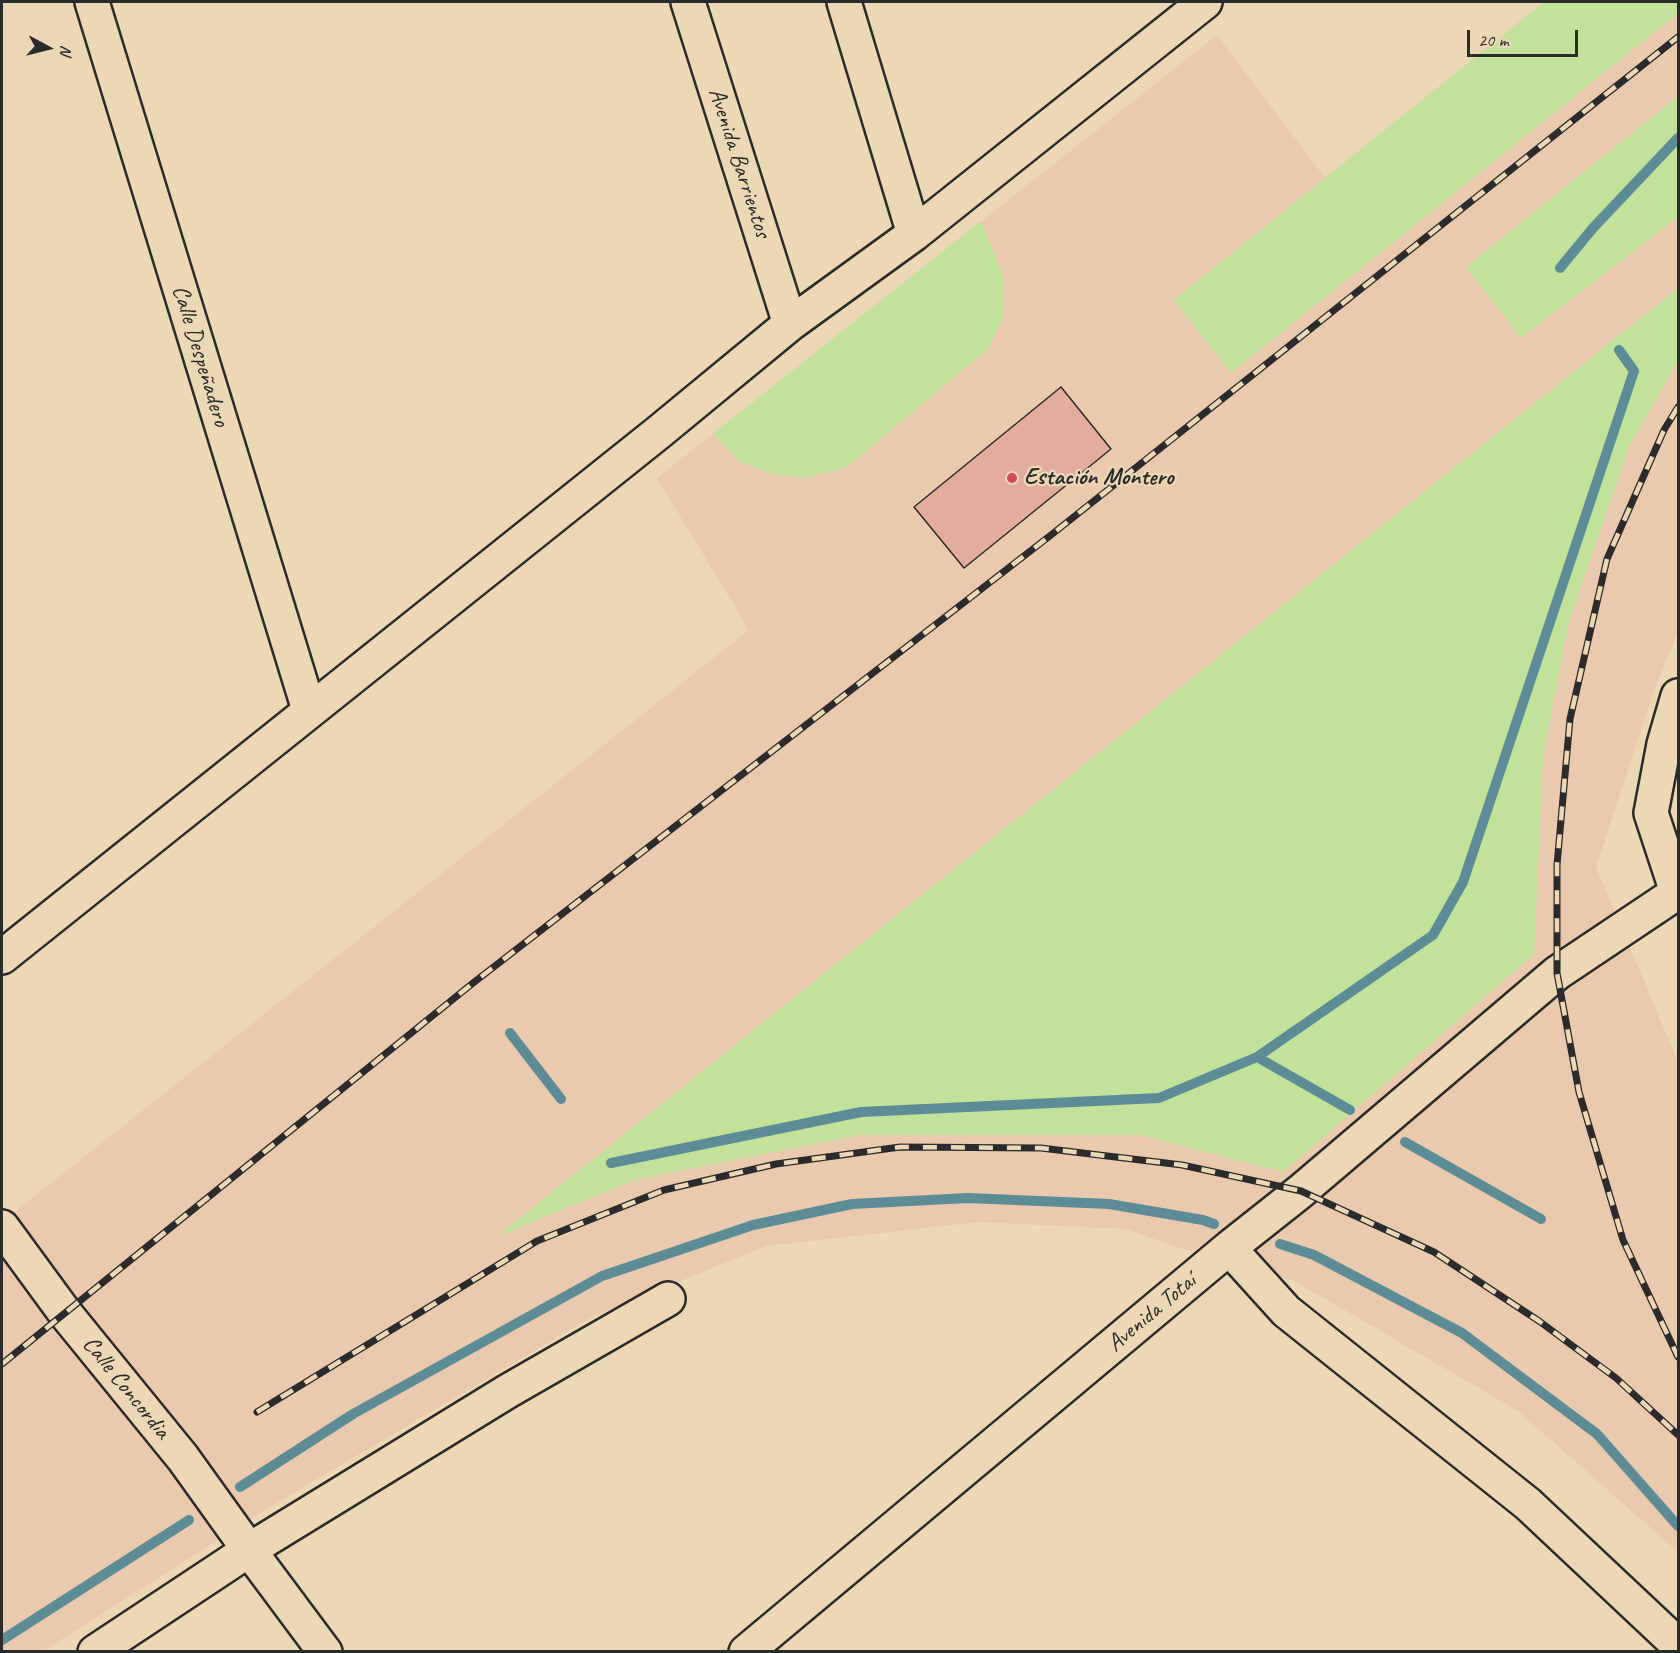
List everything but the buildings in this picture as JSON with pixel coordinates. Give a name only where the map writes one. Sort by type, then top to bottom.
[{"type":"street","name":"Calle Despeñadero","points":[[92,2],[309,710]]},
{"type":"street","name":"Avenida Barrientos","points":[[688,2],[790,324]]},
{"type":"street","points":[[844,2],[914,234]]},
{"type":"street","points":[[2,957],[650,439],[790,324],[914,234],[1205,2]]},
{"type":"street","points":[[1678,696],[1664,744],[1651,813],[1678,893]]},
{"type":"street","name":"Avenida Totaí","points":[[746,1652],[1229,1248],[1301,1191],[1557,973],[1678,893]]},
{"type":"street","name":"Calle Concordia","points":[[2,1227],[65,1313],[183,1458],[325,1652]]},
{"type":"street","points":[[1229,1248],[1286,1311],[1528,1504],[1670,1645]]},
{"type":"street","points":[[95,1652],[249,1550],[508,1391],[668,1299]]},
{"type":"shaded area","points":[[1544,2],[1678,2],[1678,632],[1655,687],[1596,867],[1678,1062],[1678,1552],[1518,1411],[1293,1280],[1174,1246],[1126,1229],[979,1222],[766,1246],[590,1318],[275,1504],[43,1651],[2,1652],[2,1222],[749,630],[657,478],[1217,35],[1325,178]]},
{"type":"green space","points":[[1544,2],[1678,2],[1678,13],[1231,373],[1174,300]]},
{"type":"green space","points":[[1678,96],[1678,217],[1521,338],[1466,267]]},
{"type":"green space","points":[[981,221],[1003,276],[1004,316],[988,349],[847,467],[804,478],[773,474],[740,462],[713,434]]},
{"type":"green space","points":[[1678,288],[1678,361],[1629,447],[1569,621],[1543,757],[1534,954],[1283,1172],[1140,1135],[860,1135],[634,1180],[496,1237]]},
{"type":"waterway","points":[[1560,268],[1593,228],[1678,138]]},
{"type":"waterway","points":[[1350,1110],[1257,1057],[1433,935],[1463,882],[1634,371],[1619,350]]},
{"type":"waterway","points":[[510,1033],[561,1099]]},
{"type":"waterway","points":[[611,1163],[861,1112],[1159,1098],[1257,1057]]},
{"type":"waterway","points":[[1405,1142],[1541,1219]]},
{"type":"waterway","points":[[240,1487],[353,1414],[602,1276],[753,1225],[852,1204],[968,1198],[1109,1204],[1203,1220],[1214,1224]]},
{"type":"waterway","points":[[1280,1244],[1314,1255],[1462,1333],[1597,1434],[1678,1526]]},
{"type":"waterway","points":[[2,1640],[189,1520]]},
{"type":"railway","points":[[2,1364],[473,983],[1051,535],[1678,37]]},
{"type":"railway","points":[[1678,407],[1664,430],[1607,559],[1570,719],[1557,865],[1557,973],[1579,1092],[1623,1240],[1678,1357]]},
{"type":"railway","points":[[257,1412],[537,1241],[664,1190],[776,1164],[900,1147],[1041,1148],[1182,1165],[1301,1191],[1434,1252],[1539,1321],[1616,1378],[1678,1435]]},
{"type":"place","name":"Estación Montero","points":[[1012,478]]}]
